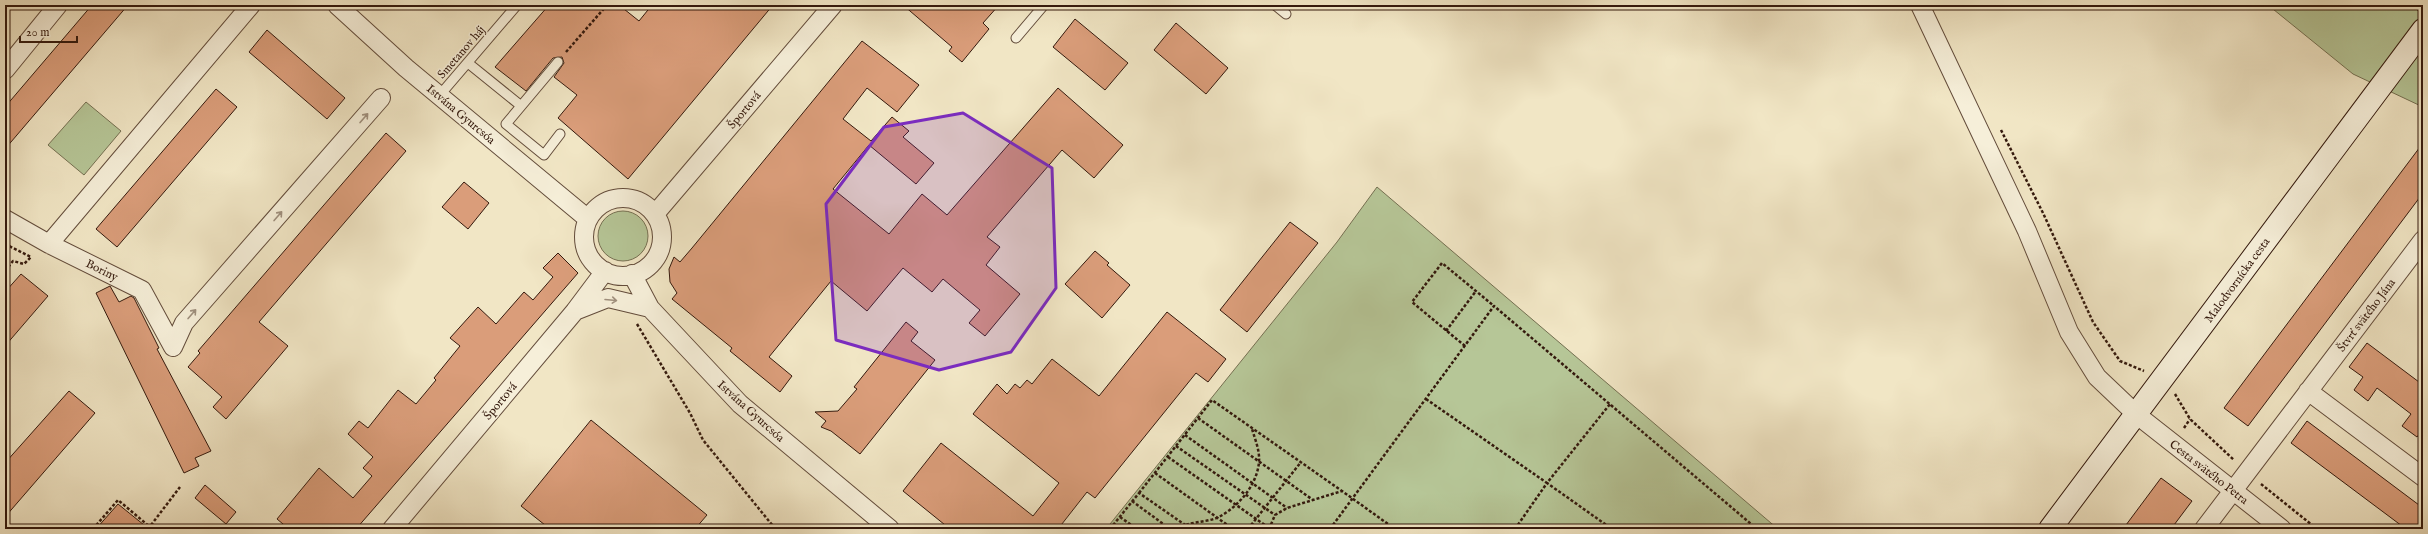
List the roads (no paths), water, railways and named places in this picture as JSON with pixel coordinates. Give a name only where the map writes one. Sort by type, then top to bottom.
[{"type":"street","points":[[5,70],[58,5]]},
{"type":"street","points":[[48,244],[251,5]]},
{"type":"street","name":"Istvána Gyurcsóa","points":[[337,5],[439,96],[588,218]]},
{"type":"street","name":"Športová","points":[[655,214],[833,5]]},
{"type":"street","name":"Cesta svätého Petra","points":[[1920,5],[2027,231],[2069,332],[2096,377],[2137,415],[2282,529]]},
{"type":"street","name":"Malodvornícka cesta","points":[[2050,529],[2137,415],[2423,30]]},
{"type":"street","name":"Boriny","points":[[5,219],[48,244],[142,290],[173,347],[184,323],[381,98]]},
{"type":"street","points":[[620,198],[640,202],[655,214],[660,226],[662,238],[659,250],[653,261],[643,270],[622,276],[605,271],[596,265],[586,248],[584,233],[588,218],[601,204],[620,198]]},
{"type":"street","name":"Štvrť svätého Jána","points":[[2204,529],[2423,240]]},
{"type":"street","name":"Športová","points":[[392,529],[575,311],[605,271]]},
{"type":"street","name":"Istvána Gyurcsóa","points":[[632,274],[650,308],[740,404],[890,529]]},
{"type":"street","points":[[575,311],[608,298],[650,308]]},
{"type":"street","points":[[2308,391],[2423,477]]},
{"type":"lane","name":"Smetanov háj","points":[[439,96],[517,5]]},
{"type":"lane","points":[[1016,38],[1044,5]]},
{"type":"lane","points":[[1275,5],[1286,14]]},
{"type":"lane","points":[[558,62],[520,105],[506,124],[544,155],[560,134]]},
{"type":"lane","points":[[468,63],[520,105]]}]
